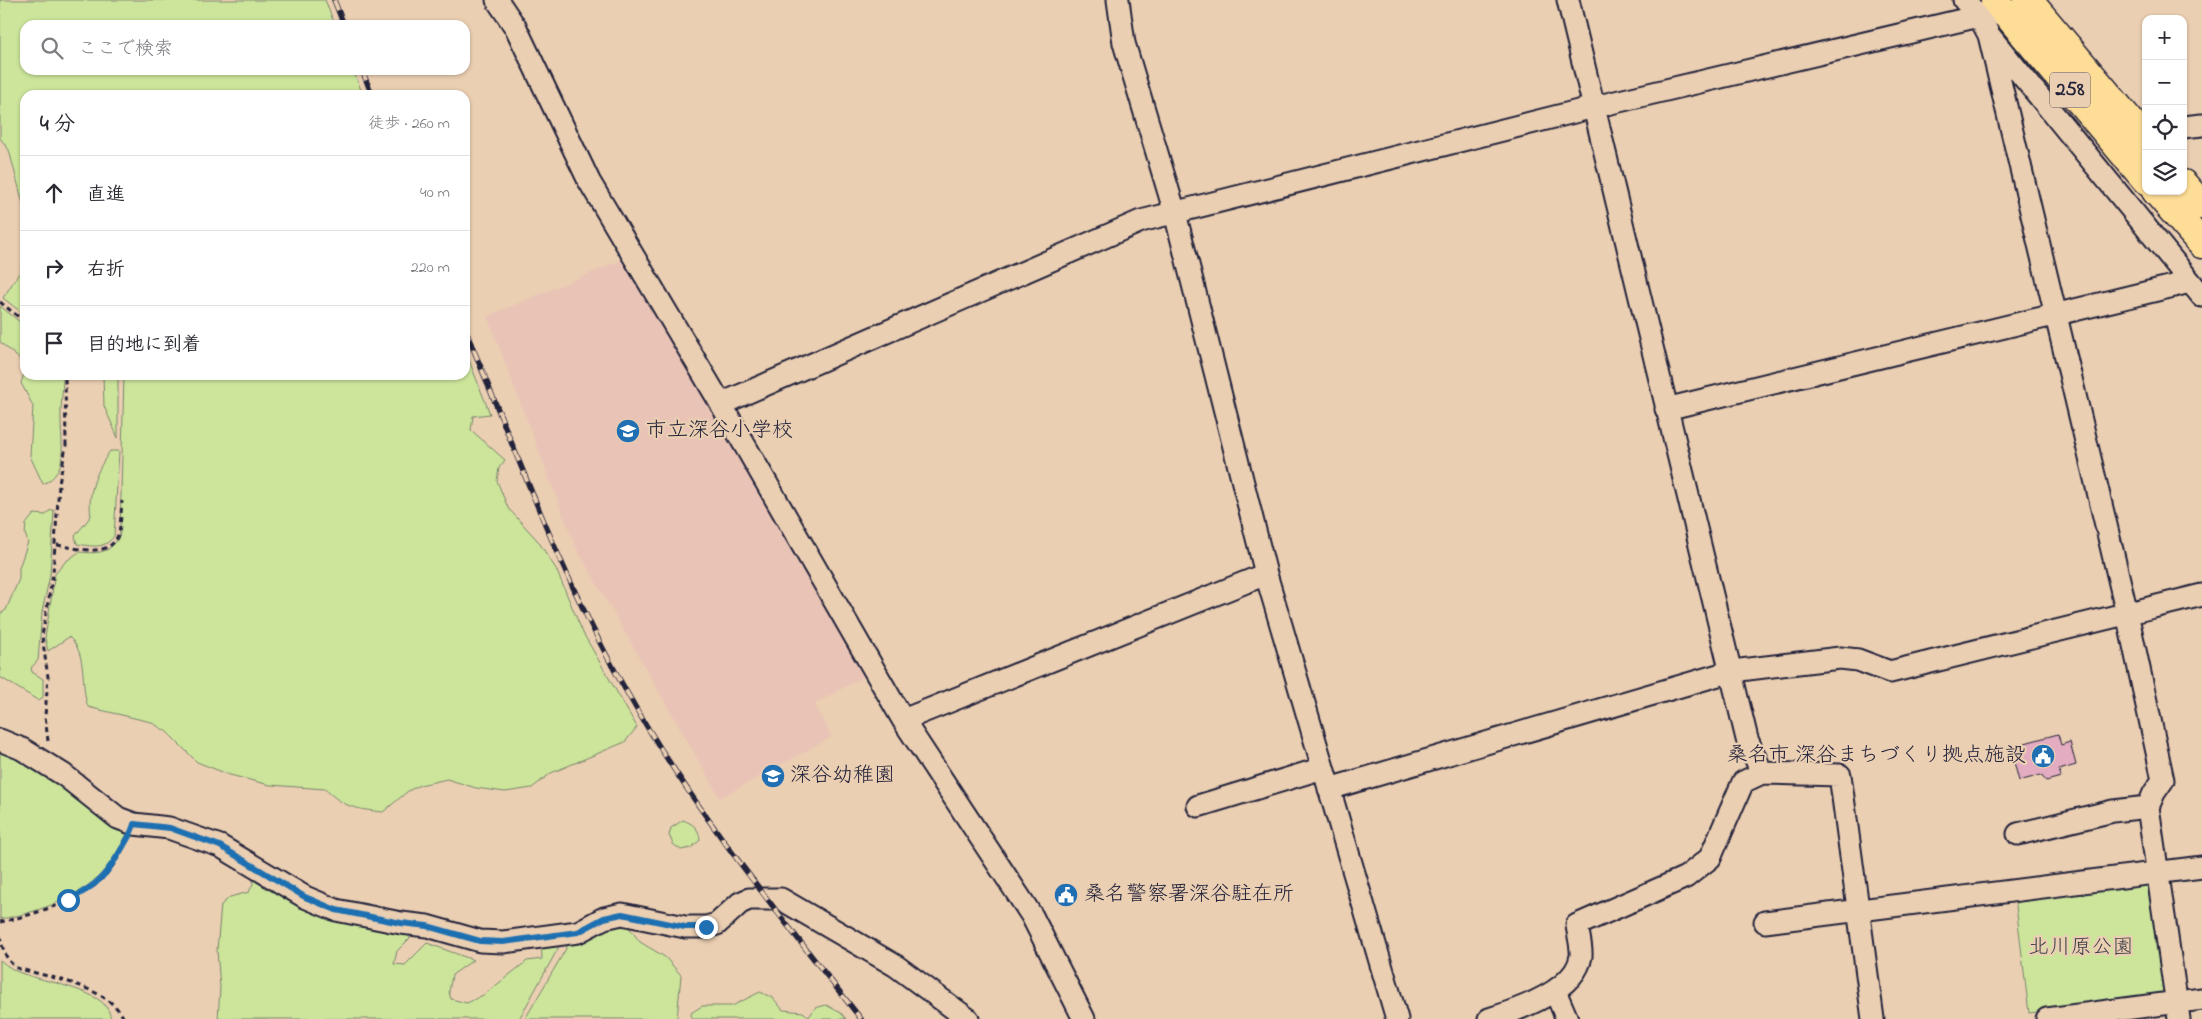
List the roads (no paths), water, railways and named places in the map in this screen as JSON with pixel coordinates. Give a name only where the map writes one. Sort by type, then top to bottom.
[{"type":"highway","name":"258","points":[[2002,7],[2137,138],[2142,161]]},
{"type":"highway","points":[[2187,189],[2202,206]]},
{"type":"highway","points":[[2159,195],[2202,244]]},
{"type":"street","points":[[497,0],[516,28],[589,181],[721,404],[903,720],[1032,916],[1084,1019]]},
{"type":"street","points":[[1118,0],[1124,43],[1175,213],[1266,574],[1397,1019]]},
{"type":"street","points":[[1568,0],[1747,739],[1762,773]]},
{"type":"street","points":[[1964,0],[2002,7]]},
{"type":"street","points":[[721,404],[1140,221],[2002,7]]},
{"type":"street","points":[[2002,7],[1988,35],[2127,613],[2163,780],[2148,807],[2160,873],[2178,1011]]},
{"type":"street","points":[[1666,409],[2054,315],[2196,289],[1988,35]]},
{"type":"street","points":[[2187,127],[2202,125]]},
{"type":"street","points":[[903,720],[1266,574]]},
{"type":"street","points":[[1329,789],[1732,671],[1840,658],[1858,660],[1890,672],[2202,595]]},
{"type":"street","points":[[0,740],[22,749],[64,774],[118,818],[134,824],[170,828],[220,846],[305,897],[336,910],[401,923],[427,926],[460,936],[490,942],[503,942],[578,932],[604,918],[622,914],[685,927],[706,927],[717,924],[740,904],[749,899],[781,899],[896,966],[968,1019]]},
{"type":"street","points":[[1198,806],[1322,768]]},
{"type":"street","points":[[1489,1019],[1510,1012],[1555,991],[1575,972],[1581,955],[1577,925],[1686,877],[1710,858],[1743,782],[1762,773],[1840,774],[1873,1019]]},
{"type":"street","points":[[2018,834],[2113,811],[2148,807]]},
{"type":"street","points":[[1765,922],[2202,868]]},
{"type":"street","points":[[1555,991],[1567,1019]]},
{"type":"street","points":[[2047,1019],[2178,1011],[2202,999]]},
{"type":"railway","points":[[334,0],[342,20]]},
{"type":"railway","points":[[364,75],[370,90]]},
{"type":"railway","points":[[470,341],[559,557],[625,689],[651,733],[707,817],[767,899],[861,1019]]},
{"type":"place","name":"市立深谷小学校","points":[[628,431]]},
{"type":"place","name":"桑名市 深谷まちづくり拠点施設","points":[[2043,756]]},
{"type":"place","name":"深谷幼稚園","points":[[773,776]]},
{"type":"place","name":"桑名警察署深谷駐在所","points":[[1066,895]]},
{"type":"park label","name":"北川原公園","points":[[2081,948]]}]
